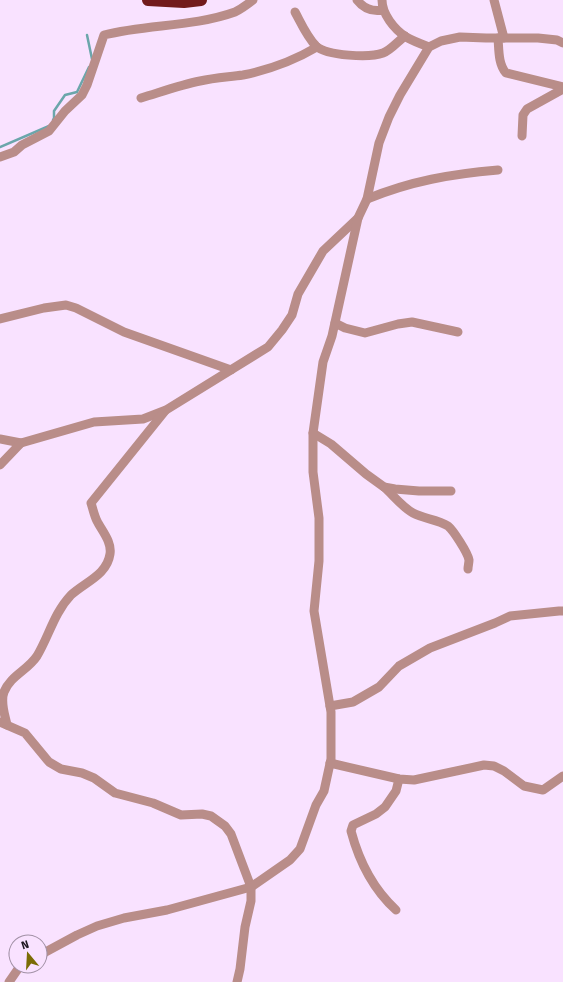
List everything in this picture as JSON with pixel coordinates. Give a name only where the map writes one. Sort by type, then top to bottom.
[{"type":"highway","points":[[148,0],[184,2],[202,0]]},
{"type":"street","points":[[0,157],[14,152],[22,145],[49,131],[65,111],[82,95],[87,85],[104,34],[122,30],[194,22],[236,11],[253,0]]},
{"type":"street","points":[[357,0],[363,7],[376,11],[383,10]]},
{"type":"street","points":[[382,0],[383,10],[390,21],[405,36],[429,47]]},
{"type":"street","points":[[494,0],[500,38],[501,61],[506,73],[563,88]]},
{"type":"street","points":[[295,12],[308,35],[317,47],[327,52],[347,56],[382,53],[405,36]]},
{"type":"street","points":[[48,951],[97,926],[124,918],[167,910],[250,887],[290,860],[300,849],[316,805],[324,791],[330,763],[332,738],[330,706],[314,611],[319,561],[319,518],[313,472],[313,433],[323,362],[335,323],[358,218],[367,199],[379,143],[389,117],[400,95],[429,47],[441,41],[460,37],[557,40],[563,43]]},
{"type":"street","points":[[141,98],[202,81],[261,70],[303,55],[317,47]]},
{"type":"street","points":[[522,136],[523,115],[526,108],[563,88]]},
{"type":"street","points":[[367,199],[404,185],[452,174],[498,170]]},
{"type":"street","points":[[0,439],[21,443],[94,422],[143,419],[166,410],[231,370],[268,347],[282,330],[292,314],[298,294],[323,251],[358,218]]},
{"type":"street","points":[[0,319],[44,308],[66,305],[76,308],[124,332],[231,370]]},
{"type":"street","points":[[335,323],[345,328],[365,333],[398,324],[412,322],[458,332]]},
{"type":"street","points":[[166,410],[91,503],[98,522],[109,544],[110,554],[107,562],[101,573],[72,595],[59,610],[37,656],[30,665],[8,684],[4,693],[3,701],[4,723],[25,733],[49,762],[61,769],[82,773],[94,778],[115,793],[153,803],[181,815],[202,814],[211,816],[225,826],[231,834],[250,887],[252,902],[245,927],[237,982]]},
{"type":"street","points":[[313,433],[331,444],[366,474],[384,486],[402,505],[414,514],[448,527],[453,532],[466,553],[469,560],[468,569]]},
{"type":"street","points":[[0,465],[21,443]]},
{"type":"street","points":[[384,486],[395,489],[419,491],[451,491]]},
{"type":"street","points":[[330,706],[353,702],[379,687],[399,666],[430,648],[510,616],[559,611],[563,612]]},
{"type":"street","points":[[330,763],[399,779],[414,780],[484,765],[494,766],[504,771],[524,786],[543,790],[563,776]]},
{"type":"street","points":[[396,910],[380,892],[363,866],[351,831],[353,825],[376,814],[386,807],[396,791],[399,779]]},
{"type":"waterway","points":[[87,35],[92,59]]},
{"type":"waterway","points":[[53,120],[54,111],[65,95],[77,92],[89,67]]},
{"type":"waterway","points":[[0,147],[49,126]]}]
